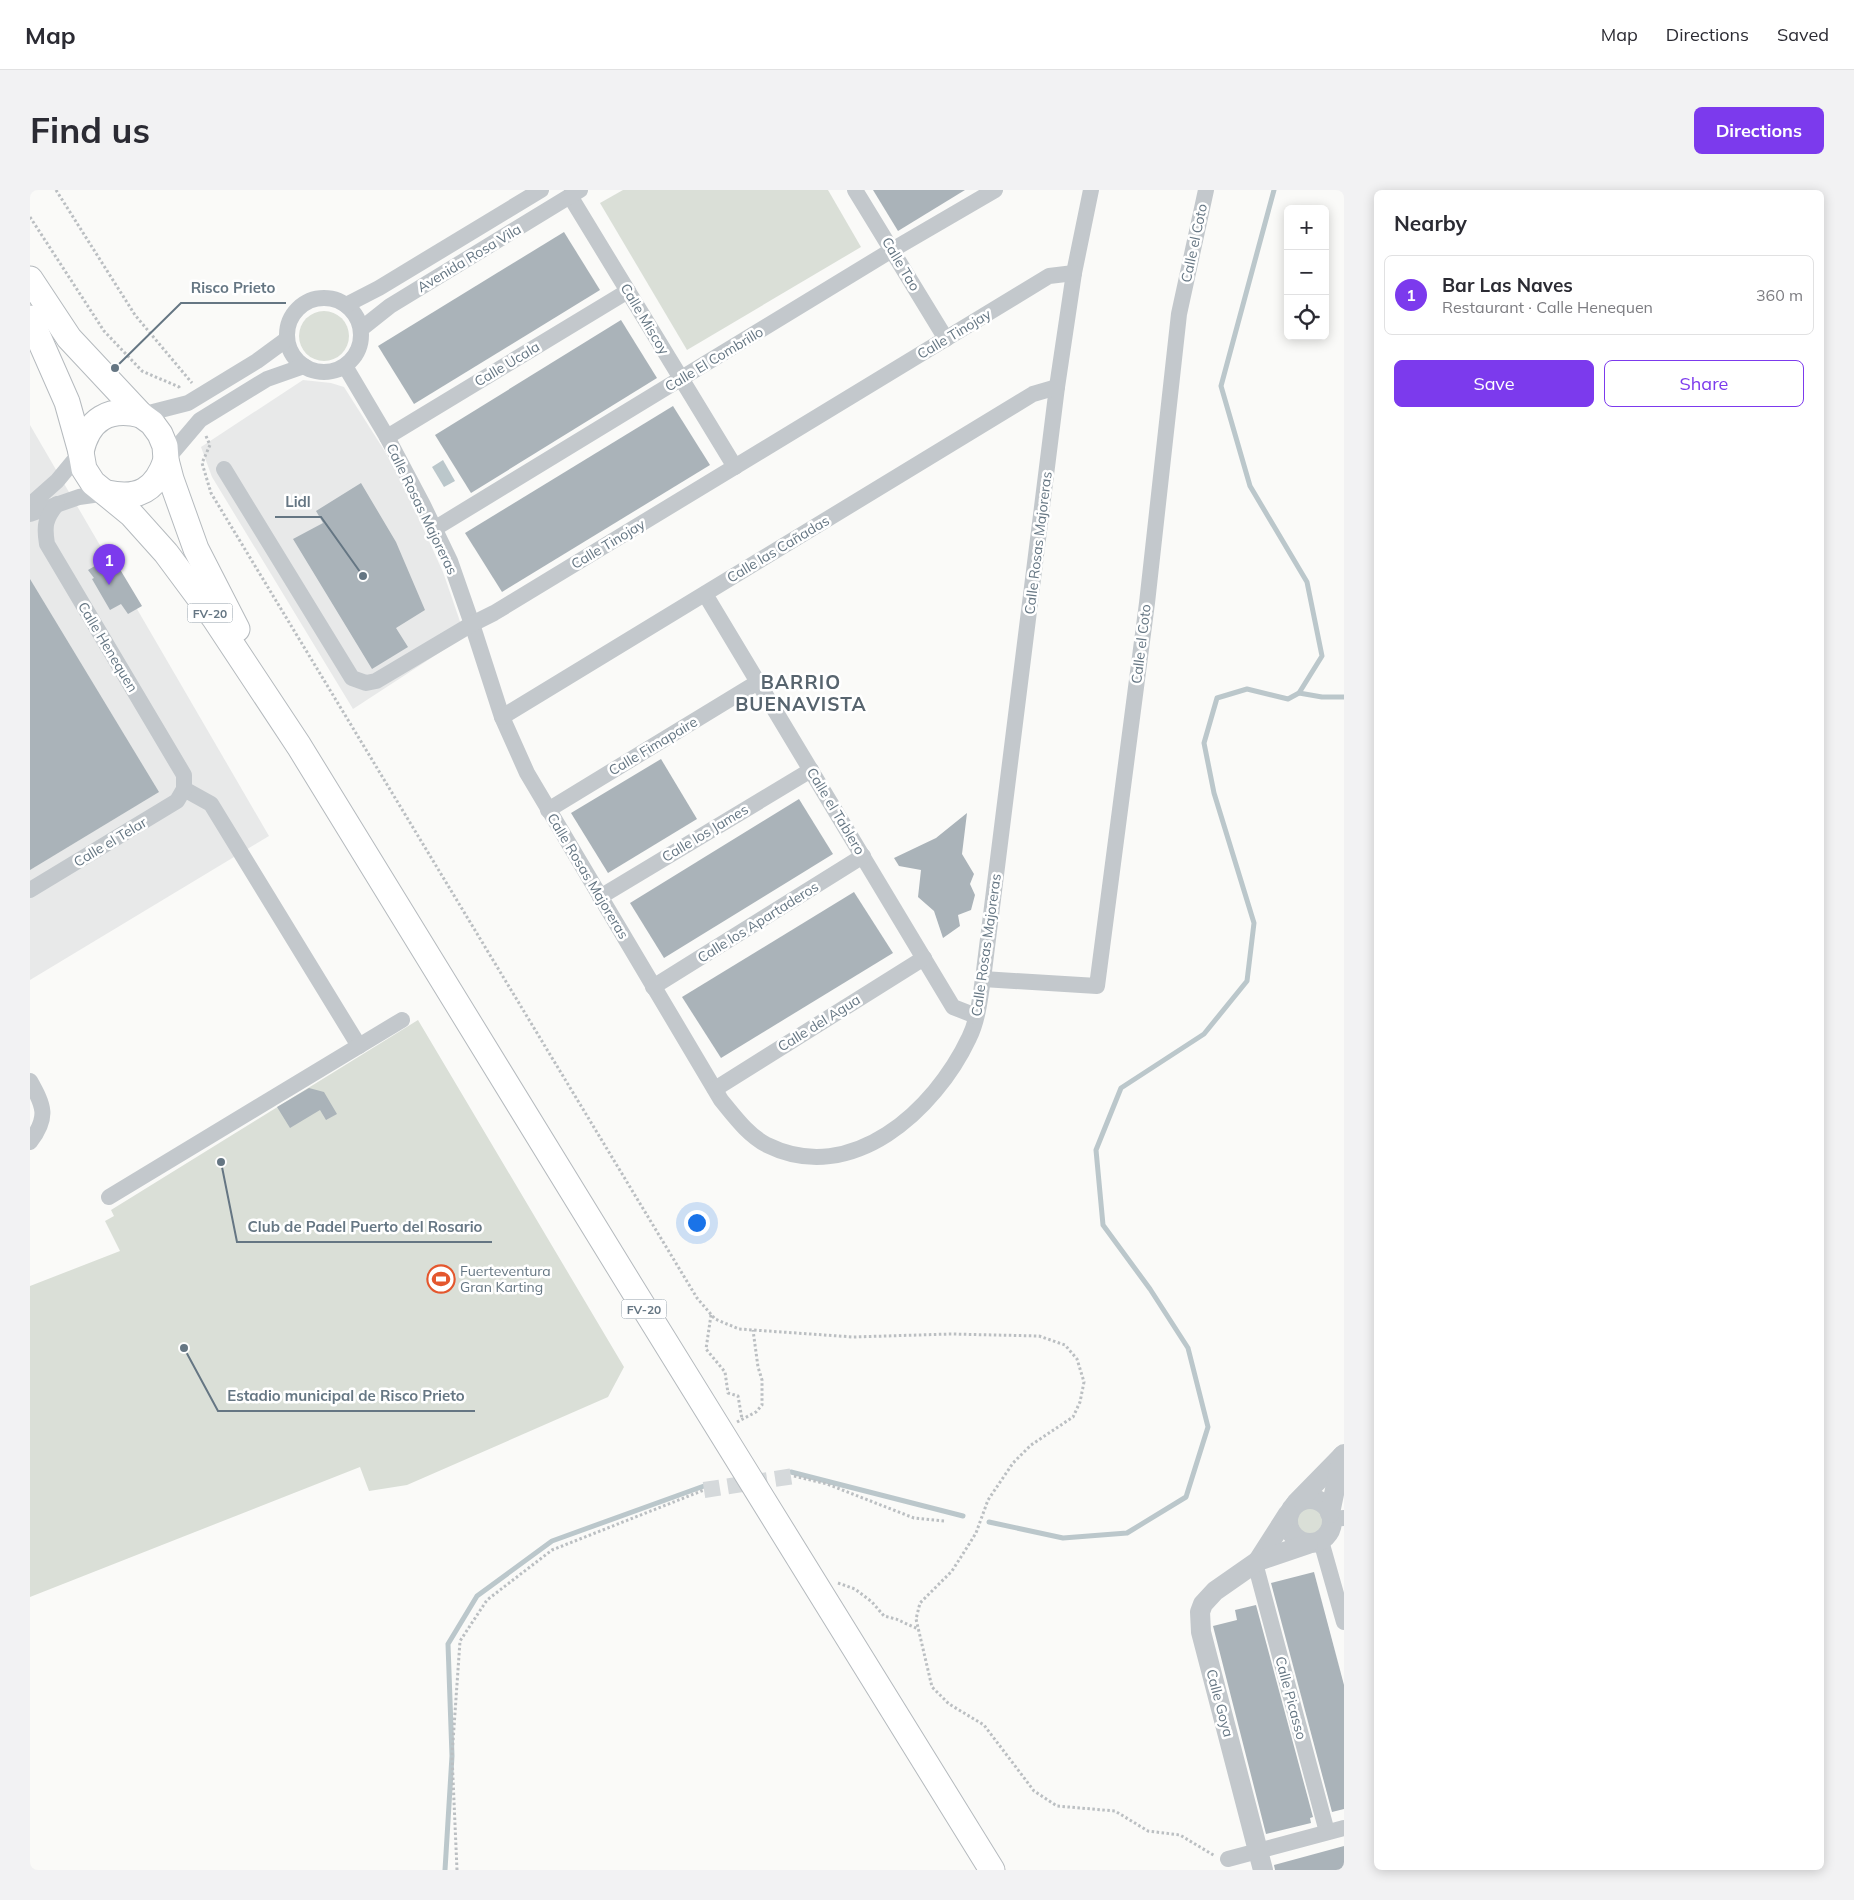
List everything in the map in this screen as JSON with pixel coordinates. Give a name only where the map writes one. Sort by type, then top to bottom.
[{"type":"main road","name":"FV-20","points":[[30,279],[69,338],[141,416],[152,423],[160,434],[165,446],[166,460],[196,549],[299,746]]},
{"type":"main road","name":"FV-20","points":[[30,318],[67,402],[82,452],[84,469],[93,483],[131,514],[166,553],[215,620],[299,746],[992,1870]]},
{"type":"main road","points":[[82,452],[84,438],[91,427],[101,418],[114,412],[128,412],[141,416]]},
{"type":"main road","points":[[107,493],[122,496],[138,494],[151,486],[161,474],[166,460]]},
{"type":"street","name":"Avenida Rosa Vila","points":[[346,305],[379,288],[541,190]]},
{"type":"street","name":"Calle Tao","points":[[856,190],[946,339]]},
{"type":"street","name":"Calle El Combrillo","points":[[434,529],[892,250],[995,190]]},
{"type":"street","name":"Calle Rosas Majoreras","points":[[345,366],[387,437],[450,561],[502,717],[527,773],[721,1100],[742,1126],[766,1144],[788,1153],[820,1158],[848,1154],[878,1139],[900,1125],[928,1100],[951,1069],[970,1037],[976,1016],[983,979],[1057,388],[1074,273],[1091,190]]},
{"type":"street","name":"Calle el Coto","points":[[983,979],[1097,986],[1147,603],[1178,314],[1206,190]]},
{"type":"street","name":"Avenida Rosa Vila","points":[[361,329],[390,306],[575,193]]},
{"type":"street","name":"Calle Miscoy","points":[[575,193],[628,291],[735,467]]},
{"type":"street","name":"Calle Tinojay","points":[[224,469],[352,678],[366,683],[376,681],[494,613],[1050,276],[1074,273]]},
{"type":"street","name":"Calle Ucala","points":[[387,437],[628,291]]},
{"type":"street","points":[[323,297],[335,299],[346,305],[353,312],[361,329],[361,340],[357,351],[345,366],[333,371],[323,372],[304,366],[290,350],[287,339],[292,315],[300,306],[311,300],[323,297]]},
{"type":"street","points":[[141,416],[188,403],[257,361],[287,339]]},
{"type":"street","points":[[166,460],[200,420],[267,379],[304,366]]},
{"type":"street","name":"Calle las Cañadas","points":[[502,717],[1033,394],[1057,388]]},
{"type":"street","points":[[30,505],[48,490],[82,452]]},
{"type":"street","points":[[30,492],[48,490]]},
{"type":"street","points":[[30,514],[79,497],[107,493]]},
{"type":"street","name":"Calle Henequen","points":[[57,504],[48,516],[45,529],[47,544],[184,775],[184,789]]},
{"type":"street","name":"Calle el Tablero","points":[[705,594],[953,1007],[976,1016]]},
{"type":"street","name":"Calle Fimapaire","points":[[548,810],[758,682]]},
{"type":"street","name":"Calle los James","points":[[600,897],[811,770]]},
{"type":"street","points":[[184,789],[211,804],[359,1046]]},
{"type":"street","name":"Calle el Telar","points":[[30,890],[177,802],[184,789]]},
{"type":"street","name":"Calle los Apartaderos","points":[[654,987],[863,856]]},
{"type":"street","name":"Calle del Agua","points":[[714,1089],[924,958]]},
{"type":"street","points":[[109,1197],[402,1020]]},
{"type":"street","points":[[30,1081],[43,1108],[43,1118],[40,1126],[30,1142]]},
{"type":"street","points":[[1336,1517],[1323,1503],[1310,1499],[1292,1509],[1288,1529],[1302,1543],[1314,1542],[1330,1532],[1336,1517],[1343,1455]]},
{"type":"street","name":"Calle Goya","points":[[1256,1562],[1292,1509],[1343,1455]]},
{"type":"street","points":[[1314,1542],[1344,1622]]},
{"type":"street","name":"Calle Goya","points":[[1261,1861],[1201,1632],[1200,1612],[1207,1598],[1256,1562],[1314,1542]]},
{"type":"street","name":"Calle Picasso","points":[[1256,1562],[1327,1832]]},
{"type":"street","points":[[1228,1859],[1261,1861],[1327,1832],[1344,1828]]},
{"type":"path","points":[[56,190],[135,315],[202,395]]},
{"type":"path","points":[[30,217],[104,331],[142,371],[179,387]]},
{"type":"path","points":[[210,445],[202,463],[211,493],[697,1298],[711,1315],[715,1319],[739,1329],[853,1337],[951,1334],[1039,1336],[1065,1345],[1077,1359],[1084,1382],[1080,1402],[1073,1417],[1031,1445],[1013,1463],[988,1500],[976,1533],[952,1571],[920,1603],[916,1619],[932,1687],[949,1704],[984,1725],[1034,1792],[1057,1806],[1114,1811],[1148,1831],[1180,1835],[1212,1856],[1228,1859]]},
{"type":"path","points":[[711,1315],[706,1349],[725,1372],[728,1392],[738,1396],[742,1419]]},
{"type":"path","points":[[733,1428],[735,1423],[756,1412],[762,1405],[762,1380],[758,1367],[753,1330]]},
{"type":"path","points":[[794,1476],[827,1484],[914,1518],[945,1521]]},
{"type":"path","points":[[457,1870],[452,1756],[460,1641],[487,1600],[552,1550],[704,1490]]},
{"type":"path","points":[[833,1578],[838,1583],[855,1589],[872,1602],[884,1616],[918,1629]]},
{"type":"shaded area","points":[[623,190],[828,190],[861,247],[687,350],[600,203]]},
{"type":"shaded area","points":[[324,311],[334,313],[342,318],[347,326],[349,336],[347,346],[342,354],[334,359],[324,361],[314,359],[306,354],[301,346],[299,336],[301,326],[306,318],[314,313]]},
{"type":"shaded area","points":[[303,380],[331,383],[344,387],[384,450],[404,486],[443,572],[465,636],[353,709],[212,477],[201,447]]},
{"type":"shaded area","points":[[30,425],[269,836],[30,980]]},
{"type":"shaded area","points":[[443,460],[455,481],[444,487],[432,467]]},
{"type":"shaded area","points":[[418,1020],[624,1367],[608,1397],[407,1485],[369,1491],[360,1467],[30,1597],[30,1286],[120,1251],[105,1221],[114,1216],[111,1210]]},
{"type":"shaded area","points":[[1310,1508],[1319,1512],[1323,1521],[1319,1530],[1310,1534],[1301,1530],[1297,1521],[1301,1512]]},
{"type":"building","points":[[873,190],[965,190],[898,231]]},
{"type":"building","points":[[564,232],[600,290],[414,404],[378,346]]},
{"type":"building","points":[[621,320],[657,378],[471,493],[435,435]]},
{"type":"building","points":[[673,406],[710,465],[502,592],[465,533]]},
{"type":"building","points":[[361,483],[396,542],[425,610],[396,628],[408,647],[372,669],[293,539],[323,523],[316,511]]},
{"type":"building","points":[[112,556],[142,606],[128,614],[121,604],[110,610],[88,570]]},
{"type":"building","points":[[30,579],[159,792],[30,870]]},
{"type":"building","points":[[661,759],[697,819],[608,873],[571,813]]},
{"type":"building","points":[[799,799],[833,854],[664,958],[630,903]]},
{"type":"building","points":[[967,813],[962,854],[974,874],[970,884],[975,895],[971,910],[958,915],[960,926],[943,938],[934,911],[918,897],[921,870],[899,866],[894,858],[936,838]]},
{"type":"building","points":[[854,892],[893,953],[721,1058],[682,997]]},
{"type":"building","points":[[309,1088],[324,1092],[337,1114],[326,1120],[320,1110],[290,1128],[277,1107]]},
{"type":"building","points":[[1314,1572],[1344,1685],[1344,1809],[1332,1812],[1271,1583]]},
{"type":"building","points":[[1256,1605],[1313,1817],[1310,1818],[1311,1823],[1266,1834],[1213,1626],[1237,1620],[1235,1610]]},
{"type":"building","points":[[1344,1846],[1344,1870],[1275,1870],[1274,1865]]},
{"type":"waterway","points":[[989,1522],[1063,1538],[1127,1533],[1186,1497],[1208,1427],[1188,1348],[1150,1289],[1103,1225],[1096,1150],[1121,1088],[1204,1034],[1247,981],[1254,923],[1214,793],[1204,743],[1217,698],[1247,689],[1288,699],[1299,693],[1322,656],[1307,582],[1250,486],[1221,386],[1274,190]]},
{"type":"waterway","points":[[1299,693],[1322,697],[1344,697]]},
{"type":"waterway","points":[[791,1472],[963,1516]]},
{"type":"waterway","points":[[445,1870],[452,1756],[448,1644],[477,1596],[552,1541],[704,1486]]},
{"type":"tunnel","points":[[704,1490],[794,1476]]},
{"type":"place","name":"Risco Prieto","points":[[115,368]]},
{"type":"place","name":"Lidl","points":[[363,576]]},
{"type":"place","name":"Bar Las Naves","points":[[109,585]]},
{"type":"place","name":"Club de Padel Puerto del Rosario","points":[[221,1162]]},
{"type":"place","name":"Fuerteventura Gran Karting","points":[[441,1279]]},
{"type":"place","name":"Estadio municipal de Risco Prieto","points":[[184,1348]]},
{"type":"district","name":"BARRIO BUENAVISTA","points":[[801,693]]}]
